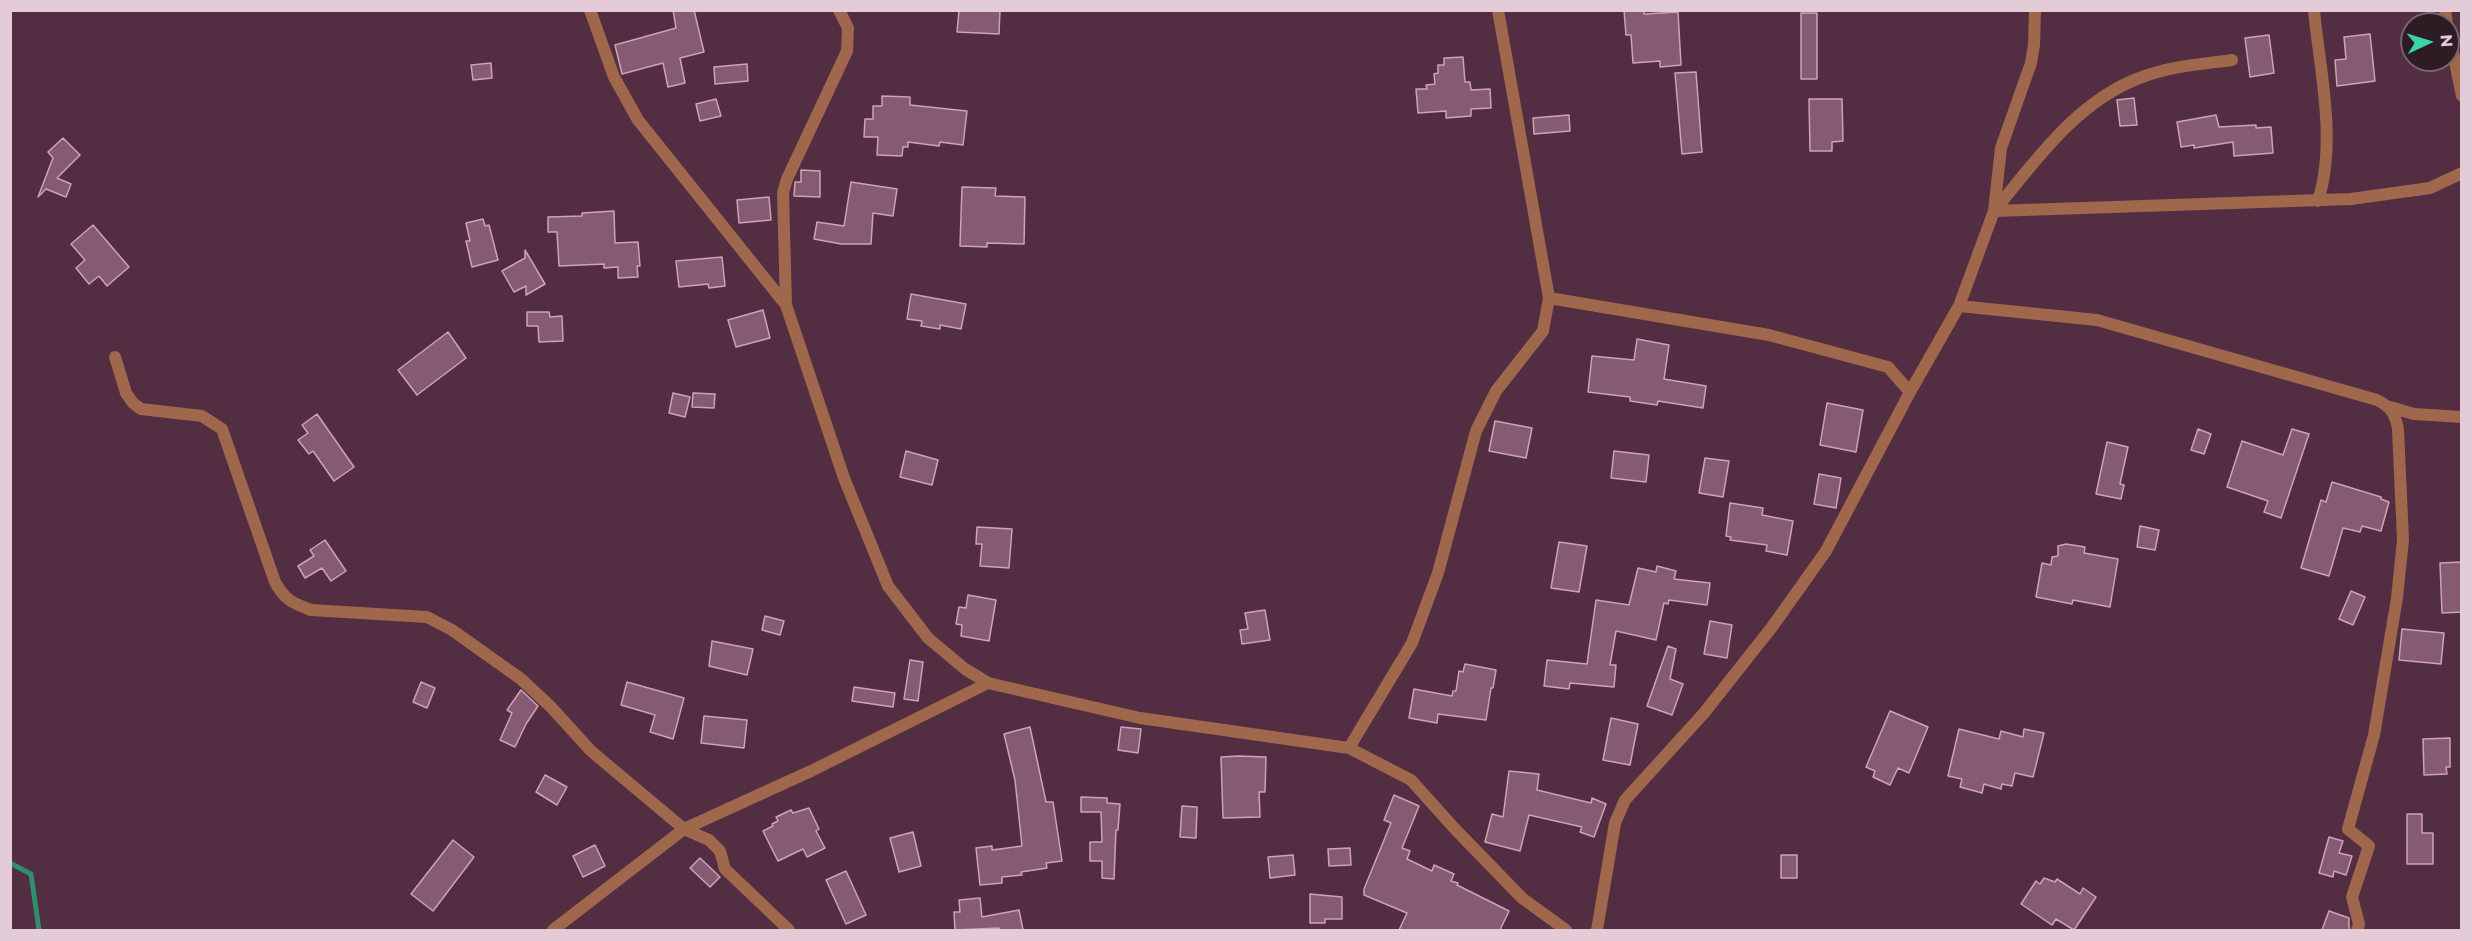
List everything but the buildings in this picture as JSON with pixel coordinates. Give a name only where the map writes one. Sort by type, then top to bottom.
[{"type":"street","points":[[590,10],[614,77],[638,120],[786,305]]},
{"type":"street","points":[[839,10],[848,28],[847,51],[787,179],[783,193],[786,305],[844,478],[888,586],[928,638],[965,669],[988,683],[1140,718],[1349,748],[1411,780],[1455,830],[1522,898],[1566,930]]},
{"type":"street","points":[[1349,748],[1412,643],[1438,573],[1476,431],[1496,391],[1543,331],[1549,298],[1534,225],[1498,11]]},
{"type":"street","points":[[1597,930],[1615,823],[1625,800],[1704,713],[1772,627],[1826,551],[1910,392],[1959,306],[1994,211],[2001,148],[2031,63],[2037,11]]},
{"type":"street","points":[[2314,11],[2327,143],[2326,176],[2318,201]]},
{"type":"street","points":[[1994,211],[2035,161],[2074,119],[2105,95],[2151,74],[2180,66],[2232,60]]},
{"type":"street","points":[[2457,72],[2462,96]]},
{"type":"street","points":[[1994,211],[2351,199],[2430,188],[2462,173]]},
{"type":"street","points":[[1549,298],[1769,334],[1888,367],[1910,392]]},
{"type":"street","points":[[1959,306],[2097,320],[2377,400],[2390,407],[2414,414],[2462,417]]},
{"type":"street","points":[[115,357],[126,393],[141,409],[202,416],[222,429],[275,582],[283,596],[294,604],[310,610],[428,617],[452,630],[521,679],[551,707],[591,751],[684,829],[709,840],[720,851],[725,870],[789,930]]},
{"type":"street","points":[[2357,930],[2359,924],[2352,897],[2369,846],[2348,829],[2374,735],[2397,598],[2403,540],[2398,429],[2395,415],[2390,407]]},
{"type":"street","points":[[553,930],[684,829],[811,771],[988,683]]},
{"type":"waterway","points":[[10,863],[31,874],[39,930]]}]
